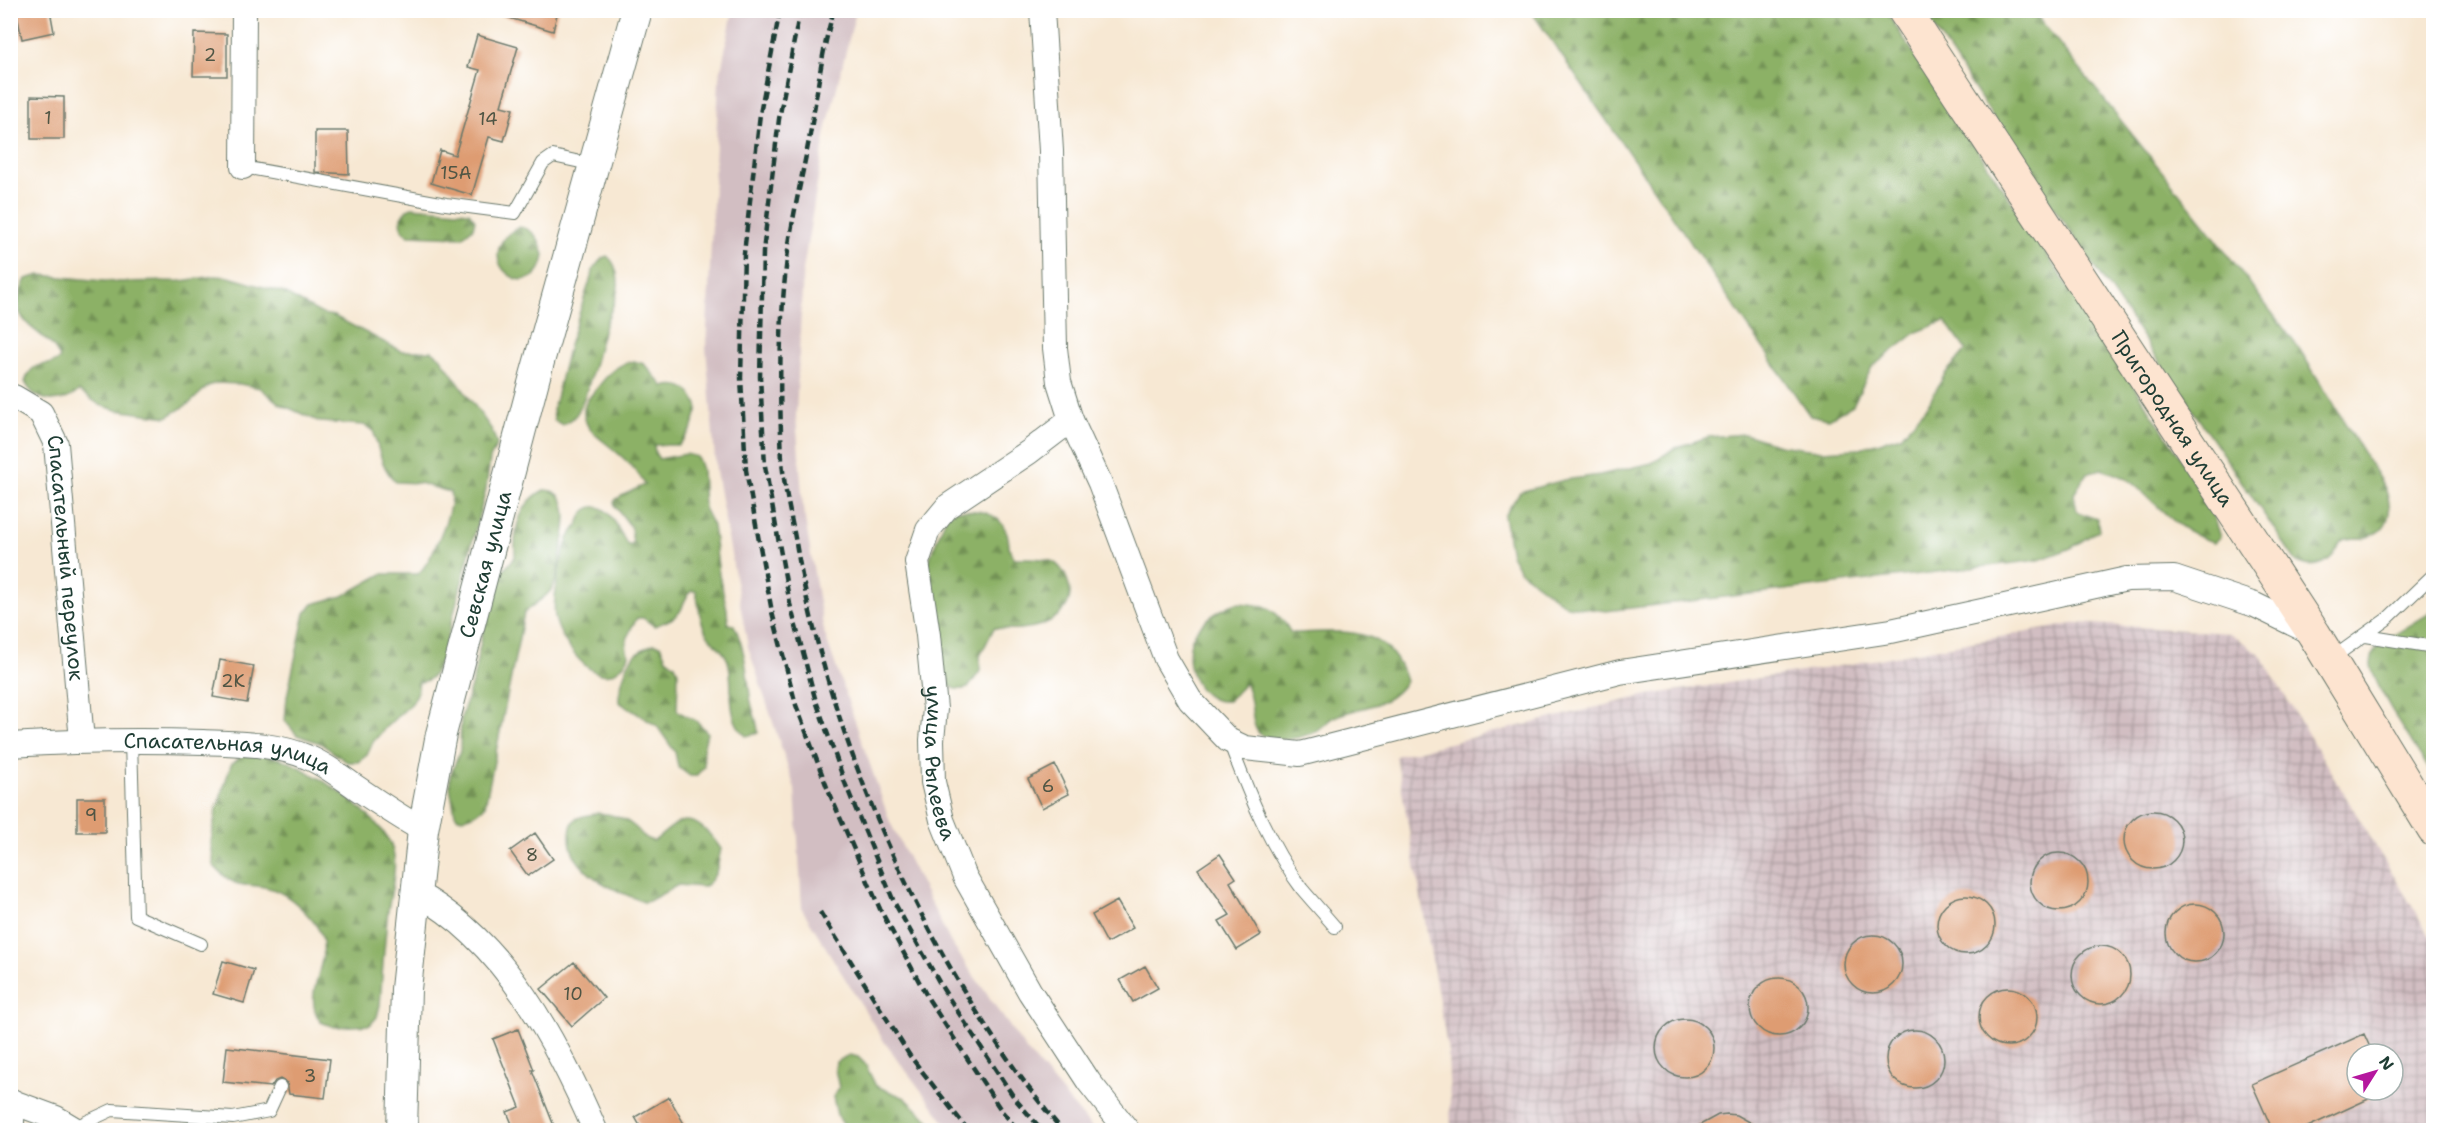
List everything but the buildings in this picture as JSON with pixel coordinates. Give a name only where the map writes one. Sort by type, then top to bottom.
[{"type":"main road","name":"Пригородная улица","points":[[1904,10],[2322,647],[2433,830]]},
{"type":"street","points":[[243,167],[244,10]]},
{"type":"street","name":"Севская улица","points":[[402,1131],[406,989],[423,830],[441,734],[637,10]]},
{"type":"street","points":[[1042,10],[1052,151],[1055,348],[1059,382],[1071,420],[1100,483],[1166,659],[1190,700],[1228,740],[1245,748],[1300,754],[1620,672],[1891,631],[2127,579],[2174,578],[2255,605],[2322,647]]},
{"type":"street","name":"Спасательный переулок","points":[[12,394],[40,413],[56,444],[82,741]]},
{"type":"street","name":"улица Рылеева","points":[[1071,420],[1029,452],[948,506],[928,530],[917,562],[928,635],[935,710],[932,740],[933,782],[942,820],[965,877],[1030,992],[1089,1082],[1127,1131]]},
{"type":"street","name":"Спасательная улица","points":[[10,745],[131,741],[255,744],[288,750],[309,757],[392,813],[423,830]]},
{"type":"street","points":[[416,893],[433,902],[462,926],[488,951],[516,986],[560,1058],[595,1131]]},
{"type":"street","points":[[12,1131],[11,1101],[56,1118],[75,1129]]},
{"type":"lane","points":[[243,167],[446,204],[514,213],[543,163],[553,156],[594,165]]},
{"type":"lane","points":[[2366,636],[2433,574]]},
{"type":"lane","points":[[2322,647],[2366,636],[2433,647]]},
{"type":"lane","points":[[1228,740],[1245,786],[1266,830],[1302,888],[1335,927]]},
{"type":"lane","points":[[131,741],[136,916],[201,944]]},
{"type":"lane","points":[[75,1129],[112,1110],[233,1118],[269,1111],[280,1087]]},
{"type":"shaded area","points":[[733,11],[856,11],[826,131],[803,270],[796,416],[803,507],[824,632],[890,822],[951,943],[1027,1051],[1094,1130],[951,1130],[885,1043],[802,909],[795,789],[748,647],[716,472],[706,348],[719,80]]},
{"type":"shaded area","points":[[2078,623],[2229,633],[2259,653],[2433,941],[2433,1130],[1451,1130],[1448,1052],[1396,756],[1647,695],[1834,667]]},
{"type":"green space","points":[[1885,10],[2175,449],[2211,510],[2220,537],[2214,542],[2190,532],[2128,480],[2101,469],[2086,474],[2074,494],[2077,512],[2097,519],[2099,530],[2071,548],[2039,560],[1606,611],[1567,606],[1520,571],[1511,555],[1504,516],[1520,492],[1564,480],[1600,475],[1652,463],[1675,448],[1708,437],[1745,434],[1779,445],[1822,451],[1856,449],[1901,436],[1926,408],[1945,374],[1966,350],[1945,321],[1917,332],[1872,367],[1853,405],[1829,419],[1810,416],[1531,11]]},
{"type":"green space","points":[[1923,11],[2033,11],[2213,235],[2300,350],[2385,488],[2389,513],[2384,526],[2379,531],[2362,538],[2343,540],[2332,556],[2323,563],[2312,566],[2296,561],[2024,164]]},
{"type":"green space","points":[[412,207],[469,212],[475,220],[473,228],[462,237],[409,235],[402,230],[401,217],[407,209]]},
{"type":"green space","points":[[519,227],[533,233],[544,255],[538,271],[529,279],[518,279],[508,274],[500,264],[498,252],[504,239]]},
{"type":"green space","points":[[607,256],[613,262],[617,273],[617,295],[605,325],[591,379],[579,410],[570,421],[562,425],[554,420],[553,410],[569,345],[594,268],[602,258]]},
{"type":"green space","points":[[40,275],[115,282],[181,281],[215,276],[229,277],[284,293],[322,314],[334,316],[401,351],[432,351],[440,357],[492,430],[497,444],[490,459],[486,489],[444,651],[436,671],[429,679],[419,682],[417,694],[412,703],[386,727],[373,742],[367,755],[358,762],[347,762],[320,743],[297,735],[285,721],[287,696],[305,613],[313,604],[343,596],[382,574],[418,574],[429,558],[446,522],[451,500],[450,492],[419,483],[396,482],[384,464],[373,430],[364,425],[320,422],[280,404],[260,388],[216,383],[208,386],[190,403],[167,417],[116,410],[100,405],[79,391],[65,399],[42,398],[29,389],[25,382],[37,366],[51,364],[60,359],[55,348],[23,318],[19,308],[20,295],[26,279]]},
{"type":"green space","points":[[634,361],[644,364],[664,387],[676,386],[686,389],[698,408],[691,430],[679,445],[654,445],[655,453],[659,459],[686,454],[697,457],[699,461],[702,470],[704,508],[713,526],[728,624],[734,625],[741,642],[758,733],[746,736],[735,720],[732,710],[728,661],[708,636],[701,617],[696,591],[691,591],[680,612],[666,622],[654,626],[643,618],[637,618],[627,641],[629,655],[625,663],[609,674],[599,674],[579,660],[563,637],[555,617],[555,600],[562,557],[568,538],[585,511],[594,507],[603,509],[612,518],[628,545],[633,545],[631,527],[615,506],[614,501],[645,485],[627,462],[590,429],[584,411],[589,398],[609,374],[623,364]]},
{"type":"green space","points":[[544,490],[554,492],[565,506],[565,527],[556,578],[548,593],[524,613],[485,806],[473,815],[458,818],[455,814],[450,776],[460,751],[461,718],[473,680],[492,588],[496,579],[515,557],[515,537],[523,510],[535,496]]},
{"type":"green space","points":[[956,510],[978,511],[992,515],[1006,531],[1010,551],[1014,558],[1038,558],[1054,562],[1066,576],[1070,592],[1069,601],[1064,609],[1050,621],[1031,628],[994,628],[980,656],[980,671],[968,688],[960,689],[952,687],[944,680],[927,565],[947,515]]},
{"type":"green space","points":[[1237,603],[1263,606],[1269,609],[1281,618],[1291,633],[1345,632],[1361,634],[1375,640],[1388,648],[1398,662],[1406,681],[1399,690],[1383,702],[1334,717],[1307,735],[1282,740],[1266,737],[1260,734],[1254,724],[1250,696],[1245,683],[1228,701],[1216,700],[1199,688],[1190,666],[1189,654],[1195,633],[1214,615]]},
{"type":"green space","points":[[2433,611],[2433,776],[2379,687],[2371,664],[2374,653],[2381,643]]},
{"type":"green space","points":[[654,644],[660,645],[666,658],[675,665],[678,672],[677,710],[697,721],[707,733],[703,750],[704,767],[696,776],[690,776],[678,767],[675,752],[657,726],[619,702],[623,678],[630,661],[640,651]]},
{"type":"green space","points":[[246,755],[274,757],[305,770],[323,781],[376,823],[393,851],[394,876],[387,919],[380,1005],[377,1017],[370,1025],[334,1027],[321,1022],[315,1011],[314,1000],[323,943],[320,932],[312,919],[299,906],[279,892],[236,883],[214,866],[211,842],[216,811],[231,765],[238,758]]},
{"type":"green space","points":[[598,813],[622,819],[635,827],[645,838],[654,841],[678,823],[685,821],[697,824],[709,833],[721,849],[716,873],[703,887],[678,885],[644,902],[608,886],[596,879],[578,861],[572,850],[570,837],[572,824],[577,818]]},
{"type":"green space","points":[[849,1055],[858,1057],[865,1064],[876,1086],[905,1098],[939,1130],[847,1130],[837,1115],[833,1097],[839,1088],[836,1062]]},
{"type":"railway","points":[[780,10],[760,114],[744,253],[741,378],[746,470],[772,612],[796,705],[828,790],[880,909],[929,1000],[1001,1110],[1018,1130]]},
{"type":"railway","points":[[800,10],[779,119],[763,252],[760,377],[765,466],[790,604],[815,698],[845,783],[894,902],[943,989],[1015,1099],[1042,1130]]},
{"type":"railway","points":[[834,10],[822,58],[809,140],[792,223],[781,329],[782,460],[796,543],[812,620],[833,698],[860,776],[892,853],[929,928],[970,1000],[1014,1068],[1062,1130]]},
{"type":"railway","points":[[820,912],[910,1056],[968,1130]]}]
